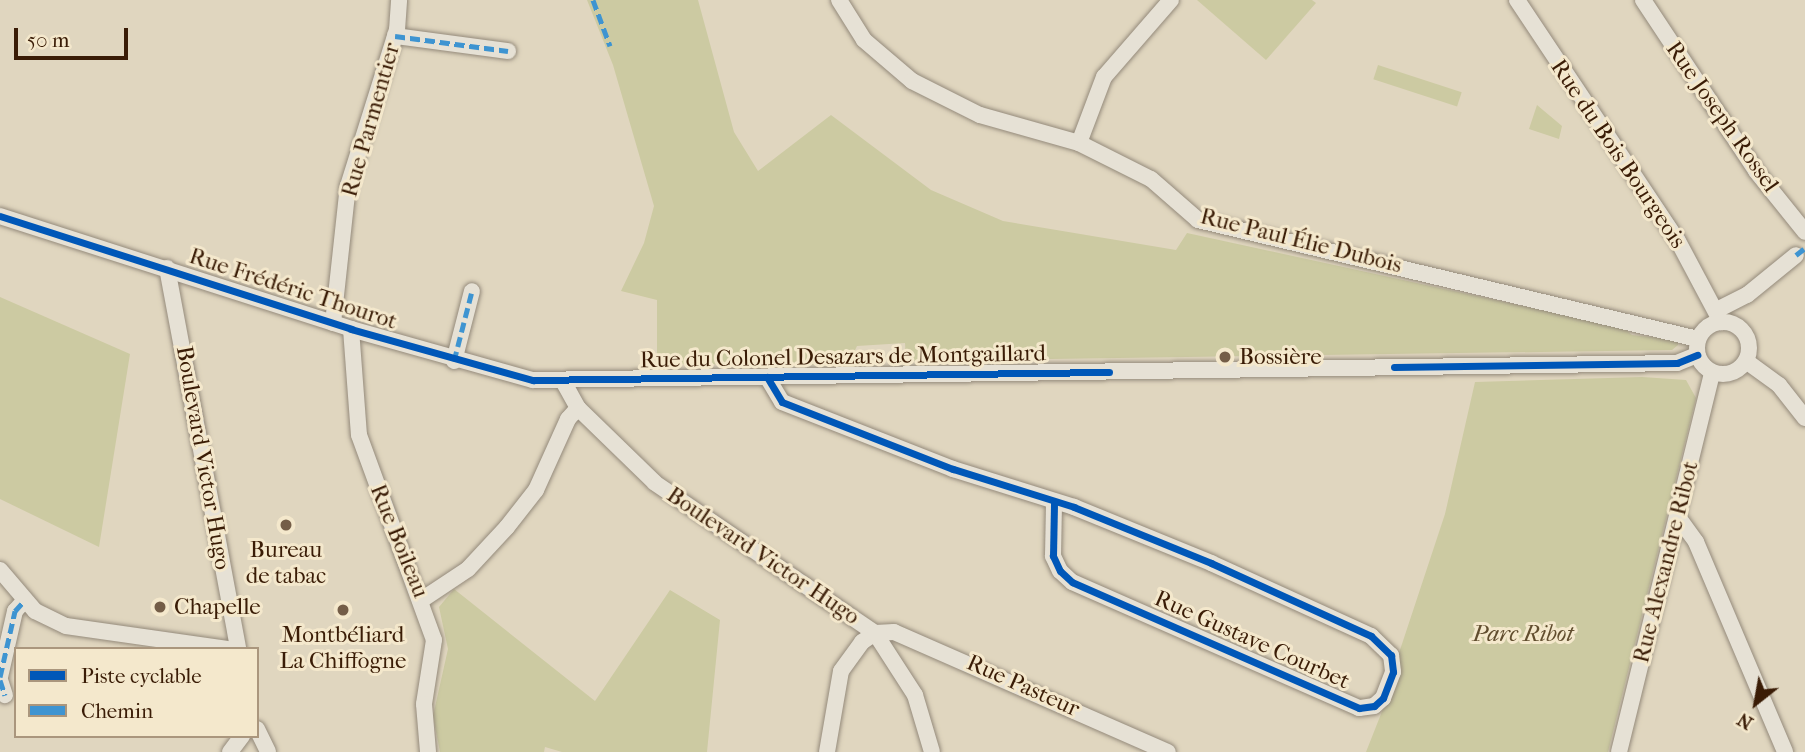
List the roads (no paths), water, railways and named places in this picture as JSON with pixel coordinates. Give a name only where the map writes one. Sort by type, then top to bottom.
[{"type":"street","name":"Rue Parmentier","points":[[333,323],[348,186],[395,36],[399,0]]},
{"type":"street","name":"Rue Paul Élie Dubois","points":[[839,0],[864,40],[912,81],[980,115],[1079,143],[1151,179],[1198,220],[1698,339]]},
{"type":"street","points":[[1079,143],[1104,77],[1171,0]]},
{"type":"street","name":"Rue du Bois Bourgeois","points":[[1517,0],[1678,241],[1719,316]]},
{"type":"street","name":"Rue Joseph Rossel","points":[[1643,0],[1756,171],[1805,232]]},
{"type":"street","points":[[395,36],[508,51]]},
{"type":"street","name":"Rue Frédéric Thourot","points":[[0,216],[454,361],[533,380],[570,380]]},
{"type":"street","points":[[1719,316],[1736,326],[1747,338],[1746,361],[1735,372],[1712,373],[1697,355],[1698,339],[1719,316],[1796,255]]},
{"type":"street","name":"Boulevard Victor Hugo","points":[[167,268],[238,647]]},
{"type":"street","points":[[454,361],[472,291]]},
{"type":"street","name":"Rue Boileau","points":[[351,329],[359,435],[423,599],[434,640],[424,704],[428,752]]},
{"type":"street","name":"Rue du Colonel Desazars de Montgaillard","points":[[570,380],[1677,363],[1697,355]]},
{"type":"street","points":[[1746,361],[1779,385],[1805,418]]},
{"type":"street","name":"Rue Alexandre Ribot","points":[[1619,752],[1712,373]]},
{"type":"street","name":"Rue Gustave Courbet","points":[[767,377],[782,402],[942,465],[1054,502],[1211,563],[1371,636],[1391,654],[1393,672],[1383,698],[1374,706],[1359,708],[1072,582],[1060,571],[1053,556],[1054,502]]},
{"type":"street","name":"Boulevard Victor Hugo","points":[[570,380],[578,408],[655,483],[875,633],[915,695],[932,752]]},
{"type":"street","points":[[423,599],[468,569],[507,527],[536,490],[568,419],[578,408]]},
{"type":"street","points":[[1678,517],[1696,542],[1785,752]]},
{"type":"street","points":[[0,570],[24,601],[47,619],[114,634],[212,647]]},
{"type":"street","points":[[2,684],[15,611],[24,601]]},
{"type":"street","points":[[827,752],[841,671],[862,642],[875,633]]},
{"type":"street","name":"Rue Pasteur","points":[[875,633],[914,637],[1168,752]]},
{"type":"street","points":[[259,733],[268,752]]},
{"type":"place","name":"Bossière","points":[[1225,357]]},
{"type":"place","name":"Bureau de tabac","points":[[286,525]]},
{"type":"place","name":"Chapelle","points":[[160,607]]},
{"type":"place","name":"Montbéliard La Chiffogne","points":[[343,610]]},
{"type":"park label","name":"Parc Ribot","points":[[1523,634]]}]
